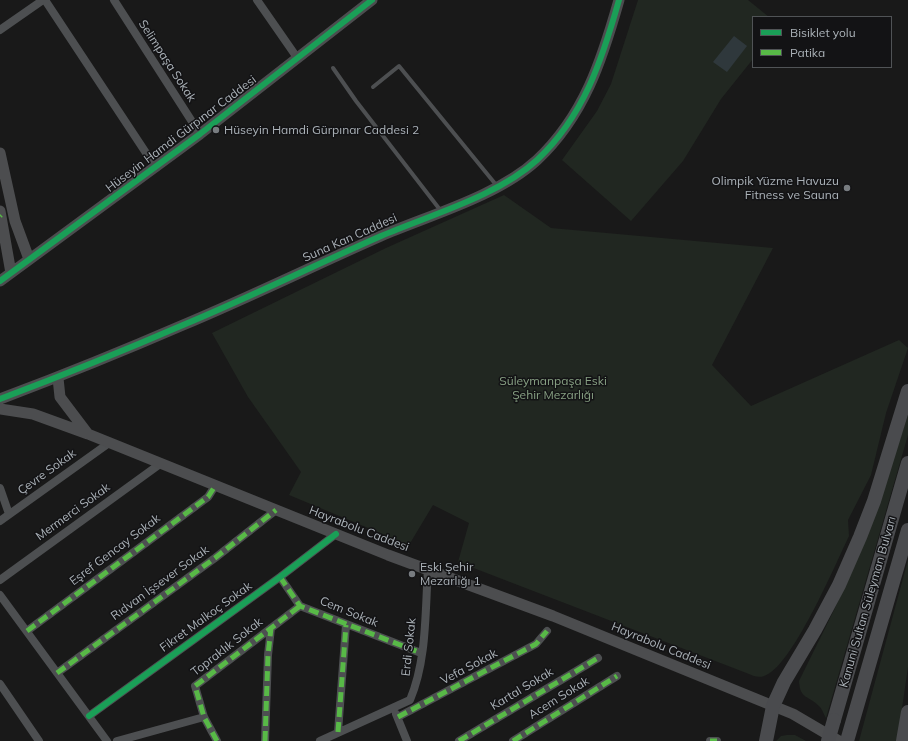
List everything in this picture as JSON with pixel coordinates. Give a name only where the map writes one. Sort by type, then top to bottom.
[{"type":"highway","points":[[766,741],[773,706],[790,670],[815,630],[839,585],[860,537],[874,501],[908,391]]},
{"type":"highway","name":"Kanuni Sultan Süleyman Bulvarı","points":[[828,741],[908,463]]},
{"type":"highway","name":"Kanuni Sultan Süleyman Bulvarı","points":[[847,741],[908,530]]},
{"type":"highway","points":[[903,741],[908,712]]},
{"type":"street","points":[[0,30],[44,0],[156,168]]},
{"type":"street","name":"Selimpaşa Sokak","points":[[114,0],[200,134]]},
{"type":"street","points":[[256,0],[298,59]]},
{"type":"street","name":"Hüseyin Hamdi Gürpınar Caddesi","points":[[0,281],[156,168],[372,0]]},
{"type":"street","name":"Suna Kan Caddesi","points":[[0,399],[58,378],[183,325],[381,236],[498,187],[520,174],[537,159],[571,120],[594,78],[619,0]]},
{"type":"street","points":[[0,153],[15,221],[29,259]]},
{"type":"street","points":[[0,214],[11,273]]},
{"type":"street","points":[[58,378],[60,397],[88,434]]},
{"type":"street","name":"Hayrabolu Caddesi","points":[[0,409],[33,414],[88,434],[336,534],[553,616],[773,706],[807,721],[839,741]]},
{"type":"street","name":"Çevre Sokak","points":[[0,521],[109,443]]},
{"type":"street","name":"Mermerci Sokak","points":[[0,580],[160,464]]},
{"type":"street","name":"Eşref Gencay Sokak","points":[[27,631],[208,497],[215,486]]},
{"type":"street","points":[[0,488],[9,514]]},
{"type":"street","name":"Rıdvan İşsever Sokak","points":[[56,673],[215,558],[276,510]]},
{"type":"street","name":"Fikret Malkoç Sokak","points":[[88,716],[280,577],[336,534]]},
{"type":"street","name":"Erdi Sokak","points":[[320,741],[410,700],[417,682],[422,654],[428,569]]},
{"type":"street","name":"Cem Sokak","points":[[280,577],[300,606],[422,654]]},
{"type":"street","points":[[0,595],[107,741]]},
{"type":"street","name":"Topraklık Sokak","points":[[217,741],[204,716],[195,686],[300,606]]},
{"type":"street","points":[[338,732],[346,625]]},
{"type":"street","points":[[265,741],[268,655],[271,628]]},
{"type":"street","name":"Vefa Sokak","points":[[398,718],[536,644],[547,632]]},
{"type":"street","name":"Kartal Sokak","points":[[459,741],[598,658]]},
{"type":"street","name":"Acem Sokak","points":[[513,741],[522,739],[617,676]]},
{"type":"street","points":[[0,684],[39,741]]},
{"type":"street","points":[[394,707],[406,741]]},
{"type":"street","points":[[117,741],[204,716]]},
{"type":"street","points":[[710,741],[717,741]]},
{"type":"lane","points":[[373,87],[399,66],[498,187]]},
{"type":"lane","points":[[333,68],[356,101],[441,211]]},
{"type":"green space","points":[[638,0],[748,0],[768,16],[752,16],[752,60],[721,99],[683,161],[631,221],[562,160],[597,111],[611,84]]},
{"type":"green space","name":"Süleymanpaşa Eski Şehir Mezarlığı","points":[[504,195],[551,228],[773,248],[712,365],[751,406],[899,340],[908,348],[886,413],[871,475],[848,520],[849,536],[812,614],[799,636],[787,655],[775,669],[764,676],[758,677],[752,675],[458,562],[469,523],[433,505],[409,545],[289,495],[301,472],[248,397],[212,333],[386,248]]},
{"type":"green space","points":[[908,415],[908,435],[826,718],[820,707],[803,694],[799,681],[834,610],[868,533]]},
{"type":"green space","points":[[908,560],[908,667],[898,736],[896,741],[859,741]]},
{"type":"green space","points":[[795,735],[806,741],[776,741],[781,736]]},
{"type":"shaded area","points":[[734,36],[747,46],[727,72],[713,62]]},
{"type":"marked path","points":[[27,631],[208,497],[215,486]]},
{"type":"marked path","points":[[57,673],[215,558],[276,510]]},
{"type":"marked path","points":[[280,577],[300,606],[421,653]]},
{"type":"marked path","points":[[217,741],[204,717],[195,686],[300,606]]},
{"type":"marked path","points":[[338,732],[346,625]]},
{"type":"marked path","points":[[265,741],[268,655],[271,628]]},
{"type":"marked path","points":[[398,717],[536,644],[547,631]]},
{"type":"marked path","points":[[459,741],[598,658]]},
{"type":"marked path","points":[[513,741],[617,676]]},
{"type":"marked path","points":[[710,741],[717,741]]},
{"type":"cycle path","points":[[0,281],[200,134],[372,0]]},
{"type":"cycle path","points":[[0,399],[138,344],[258,292],[381,236],[463,204],[503,184],[521,173],[537,160],[553,143],[579,106],[606,44],[619,0]]},
{"type":"cycle path","points":[[89,716],[280,577],[336,534]]},
{"type":"place","name":"Hüseyin Hamdi Gürpınar Caddesi 2","points":[[216,130]]},
{"type":"place","name":"Olimpik Yüzme Havuzu Fitness ve Sauna","points":[[847,188]]},
{"type":"place","name":"Eski Şehir Mezarlığı 1","points":[[412,574]]}]
